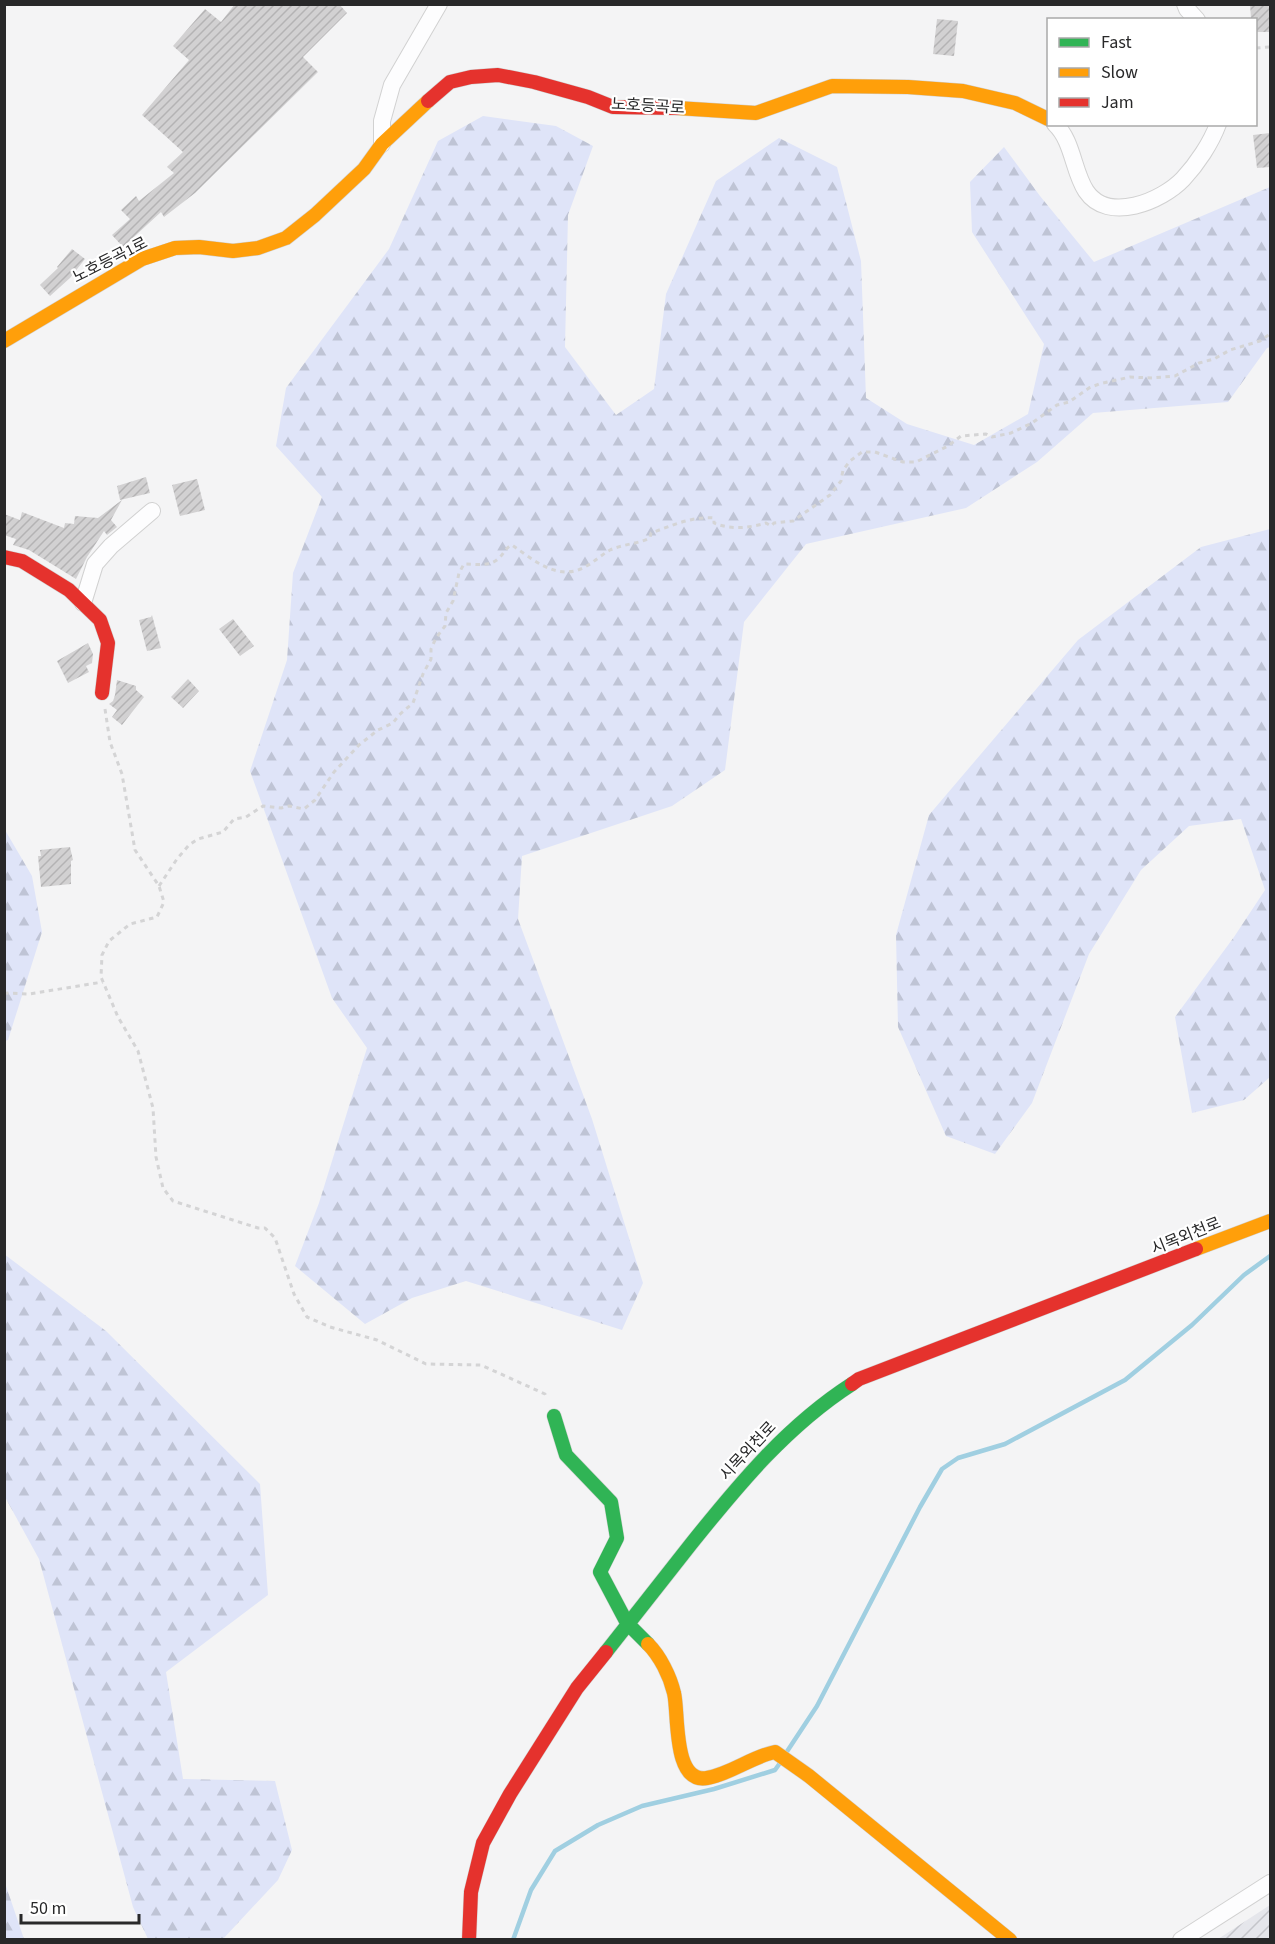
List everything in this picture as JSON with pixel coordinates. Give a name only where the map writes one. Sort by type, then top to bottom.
[{"type":"street","points":[[382,144],[382,121],[392,85],[439,4]]},
{"type":"street","points":[[1185,4],[1186,9],[1195,18]]},
{"type":"street","name":"노호등곡로","points":[[382,144],[450,82],[471,77],[498,75],[588,97],[613,107],[687,108],[756,113],[832,86],[908,87],[963,91],[1015,103],[1047,119]]},
{"type":"street","points":[[1056,126],[1066,140],[1075,168],[1087,193],[1101,204],[1116,208],[1138,206],[1156,198],[1181,181],[1194,165],[1217,126]]},
{"type":"street","name":"노호등곡1로","points":[[4,341],[142,259],[175,248],[199,247],[233,251],[258,248],[286,238],[315,215],[364,169],[382,144]]},
{"type":"street","points":[[82,603],[95,564],[111,546],[152,511]]},
{"type":"street","points":[[4,557],[21,561],[69,590],[100,620],[108,643],[102,693]]},
{"type":"street","name":"시목외천로","points":[[469,1940],[471,1892],[483,1843],[510,1794],[577,1688],[735,1489],[760,1460],[803,1419],[829,1398],[859,1379],[1270,1221]]},
{"type":"street","points":[[554,1416],[566,1455],[611,1502],[617,1538],[600,1572],[627,1623],[655,1651],[668,1674],[674,1693],[680,1756],[686,1768],[694,1776],[705,1779],[760,1755],[775,1752],[794,1764],[1010,1940]]},
{"type":"street","points":[[1181,1940],[1270,1883]]},
{"type":"path","points":[[159,886],[189,845],[198,839],[223,832],[234,819],[246,817],[264,806],[282,808],[289,806],[304,810],[310,806],[334,772],[359,745],[378,730],[393,723],[413,703],[431,659],[431,649],[445,626],[446,613],[453,601],[459,573],[464,564],[491,563],[512,544],[545,568],[574,571],[583,568],[608,551],[643,542],[650,538],[651,533],[688,520],[703,517],[714,518],[714,524],[723,527],[754,527],[766,523],[771,526],[774,523],[794,521],[830,495],[841,481],[843,470],[862,452],[875,452],[903,462],[916,462],[948,446],[961,436],[986,434],[992,436],[1011,433],[1032,423],[1057,405],[1070,402],[1089,388],[1099,384],[1130,377],[1175,376],[1230,350],[1260,341],[1270,334]]},
{"type":"path","points":[[102,693],[110,742],[122,774],[135,850],[159,886],[164,902],[157,916],[130,924],[109,942],[102,955],[100,977],[118,1017],[138,1051],[153,1108],[156,1157],[163,1188],[173,1201],[265,1228],[275,1238],[294,1294],[307,1317],[330,1327],[377,1340],[426,1364],[481,1365],[545,1394],[554,1416]]},
{"type":"path","points":[[4,993],[29,994],[103,982]]},
{"type":"shaded area","points":[[1270,1905],[1270,1939],[1218,1939]]},
{"type":"green space","points":[[483,116],[556,126],[593,146],[568,215],[565,347],[616,415],[654,389],[666,294],[716,181],[779,138],[837,167],[861,261],[866,398],[907,424],[974,445],[1028,414],[1044,344],[972,232],[970,182],[1004,147],[1040,196],[1094,262],[1270,187],[1270,347],[1228,402],[1093,413],[1037,462],[966,508],[806,544],[744,622],[725,770],[672,806],[522,856],[518,919],[592,1119],[643,1283],[622,1330],[466,1281],[412,1298],[365,1324],[295,1266],[319,1203],[367,1048],[332,998],[250,771],[287,660],[293,573],[322,497],[276,446],[286,388],[389,249],[438,141]]},
{"type":"green space","points":[[1270,529],[1270,1077],[1244,1100],[1192,1113],[1175,1017],[1234,937],[1265,890],[1241,819],[1189,826],[1141,870],[1089,954],[1032,1103],[995,1154],[946,1136],[898,1027],[896,935],[929,815],[1078,640],[1201,547]]},
{"type":"green space","points":[[5,830],[32,876],[42,932],[8,1040],[5,1041]]},
{"type":"green space","points":[[4,1254],[106,1331],[260,1484],[268,1595],[166,1672],[183,1779],[275,1781],[292,1850],[278,1880],[223,1939],[148,1939],[133,1907],[39,1559],[5,1497]]},
{"type":"green space","points":[[5,1883],[24,1939],[5,1939]]},
{"type":"building","points":[[235,4],[339,4],[347,13],[303,57],[318,72],[195,193],[164,217],[161,212],[123,247],[112,235],[130,219],[121,210],[136,196],[139,201],[174,173],[167,167],[183,152],[142,115],[189,60],[173,46],[205,9],[221,22]]},
{"type":"building","points":[[1250,4],[1270,4],[1270,32],[1257,32],[1257,18],[1251,18]]},
{"type":"building","points":[[937,19],[958,21],[954,56],[933,54]]},
{"type":"building","points":[[1270,133],[1270,167],[1257,168],[1253,135]]},
{"type":"building","points":[[72,249],[85,259],[70,278],[50,296],[40,285],[58,268]]},
{"type":"building","points":[[146,477],[150,493],[120,500],[117,486]]},
{"type":"building","points":[[197,479],[205,510],[180,516],[172,485]]},
{"type":"building","points":[[122,500],[111,520],[117,527],[107,535],[104,531],[76,579],[29,550],[13,545],[16,539],[4,535],[4,514],[20,520],[22,512],[64,528],[65,523],[74,524],[75,516],[98,518]]},
{"type":"building","points":[[152,615],[161,648],[147,651],[139,620]]},
{"type":"building","points":[[233,619],[254,646],[240,656],[219,629]]},
{"type":"building","points":[[88,643],[93,654],[92,663],[86,666],[89,672],[68,683],[57,661]]},
{"type":"building","points":[[188,679],[199,691],[183,708],[171,697]]},
{"type":"building","points":[[117,680],[136,686],[136,690],[144,697],[122,725],[112,717],[117,710],[109,704],[115,695]]},
{"type":"building","points":[[70,847],[73,860],[71,861],[71,884],[41,887],[38,856],[41,856],[40,850]]},
{"type":"waterway","points":[[786,1753],[817,1706],[942,1469],[958,1458],[1005,1444],[1125,1380],[1192,1325],[1244,1275],[1270,1256]]},
{"type":"waterway","points":[[513,1940],[531,1890],[555,1851],[598,1825],[642,1806],[714,1789],[775,1770],[780,1763]]},
{"type":"traffic: fast","points":[[606,1652],[691,1544],[765,1457],[806,1418],[852,1384]]},
{"type":"traffic: fast","points":[[554,1416],[566,1455],[611,1502],[617,1538],[600,1572],[627,1623],[648,1644]]},
{"type":"traffic: slow","points":[[677,108],[756,113],[832,86],[908,87],[963,91],[1015,103],[1047,119]]},
{"type":"traffic: slow","points":[[4,341],[142,259],[175,248],[199,247],[233,251],[258,248],[286,238],[315,215],[364,169],[382,144],[428,101]]},
{"type":"traffic: slow","points":[[1196,1249],[1270,1221]]},
{"type":"traffic: slow","points":[[648,1644],[660,1660],[670,1680],[674,1693],[682,1759],[688,1770],[696,1777],[716,1776],[775,1752],[809,1776],[1010,1940]]},
{"type":"traffic: jam","points":[[428,101],[450,82],[471,77],[498,75],[588,97],[613,107],[677,108]]},
{"type":"traffic: jam","points":[[4,557],[22,561],[69,590],[100,620],[108,643],[102,693]]},
{"type":"traffic: jam","points":[[852,1384],[859,1379],[1196,1249]]},
{"type":"traffic: jam","points":[[469,1940],[471,1892],[483,1843],[510,1794],[577,1688],[606,1652]]}]
